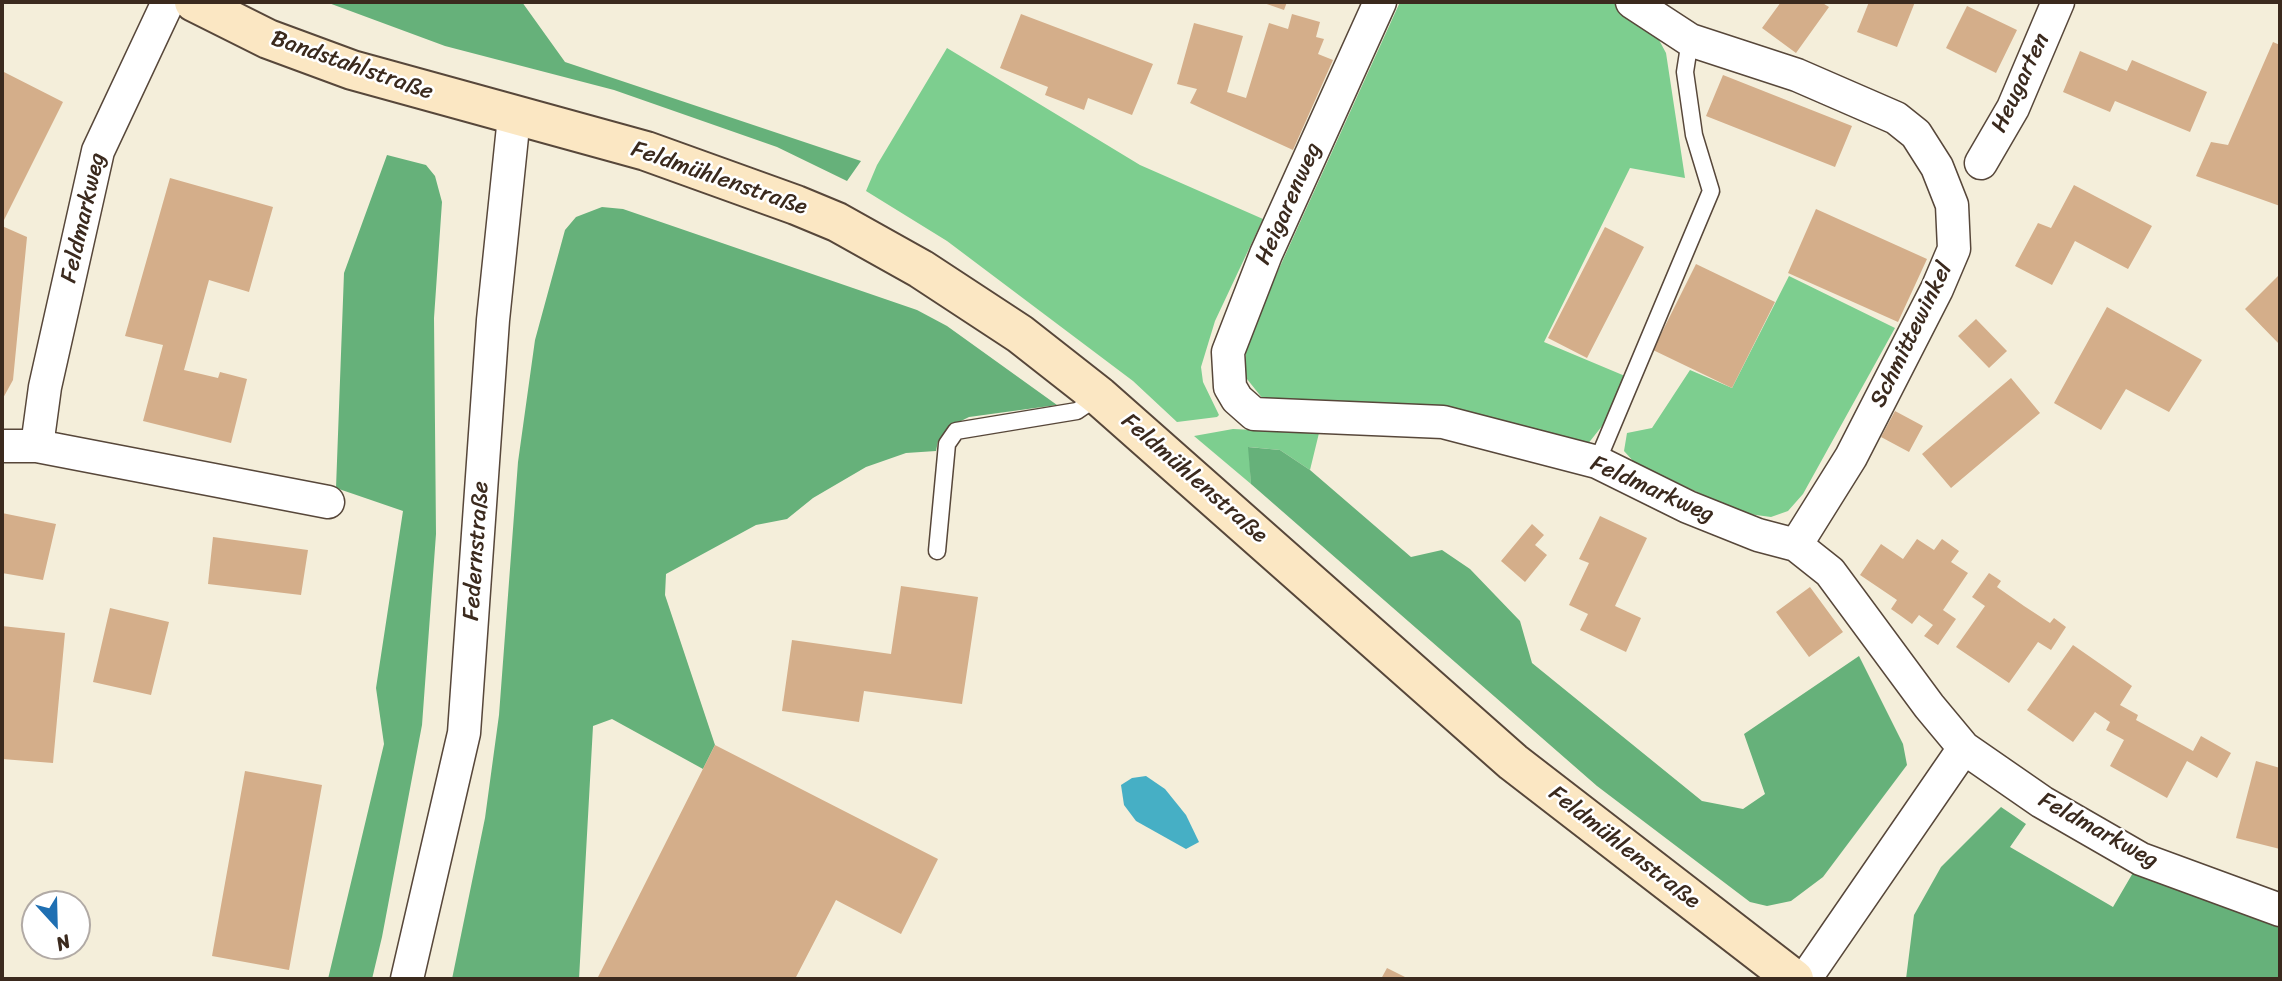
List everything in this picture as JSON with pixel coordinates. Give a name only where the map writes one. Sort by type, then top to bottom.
[{"type":"street","name":"Feldmarkweg","points":[[37,446],[45,387],[98,151],[168,2]]},
{"type":"street","name":"Bandstahlstraße","points":[[194,2],[268,38],[352,70],[514,117]]},
{"type":"street","name":"Heigarenweg","points":[[1246,408],[1230,387],[1228,352],[1266,254],[1380,2]]},
{"type":"street","name":"Schmittewinkel","points":[[1632,2],[1690,40],[1807,79],[1896,118],[1916,134],[1937,167],[1952,205],[1954,249],[1937,289],[1851,457],[1796,545]]},
{"type":"street","name":"Heugarten","points":[[1981,163],[2013,108],[2058,2]]},
{"type":"street","name":"Feldmühlenstraße","points":[[514,117],[646,151],[837,222],[921,269],[1009,327],[1099,396],[1513,762],[1794,979]]},
{"type":"street","name":"Federnstraße","points":[[407,979],[464,733],[493,320],[514,117]]},
{"type":"street","name":"Feldmarkweg","points":[[1246,408],[1254,414],[1286,417],[1443,422],[1597,463],[1688,507],[1758,536],[1796,545],[1830,572],[1929,706],[1964,748],[2042,802],[2141,859],[2280,910]]},
{"type":"street","points":[[2,446],[37,446],[328,502]]},
{"type":"street","points":[[1805,979],[1964,748]]},
{"type":"lane","points":[[1597,463],[1711,191],[1694,135],[1685,72],[1690,40]]},
{"type":"lane","points":[[937,551],[947,444],[956,431],[1077,411],[1099,396]]},
{"type":"green space","points":[[326,2],[522,2],[565,62],[861,161],[847,181],[777,147],[614,90],[445,46]]},
{"type":"green space","points":[[1400,2],[1613,2],[1646,27],[1659,40],[1666,53],[1685,178],[1630,168],[1544,342],[1625,376],[1606,421],[1587,445],[1263,399],[1247,379],[1244,369],[1248,337]]},
{"type":"green space","points":[[947,48],[1140,165],[1263,219],[1215,321],[1201,367],[1203,382],[1219,415],[1217,417],[1177,422],[1133,381],[947,241],[866,191],[877,165]]},
{"type":"green space","points":[[387,155],[426,165],[435,176],[442,202],[434,318],[436,534],[422,725],[372,979],[328,979],[384,744],[376,688],[403,511],[336,488],[344,273]]},
{"type":"green space","points":[[602,207],[623,209],[917,310],[947,326],[1057,405],[969,417],[951,426],[938,441],[936,451],[906,453],[866,467],[813,498],[787,519],[756,525],[666,574],[665,595],[715,745],[703,769],[612,719],[593,726],[579,979],[452,979],[485,818],[499,715],[518,462],[535,340],[565,230],[576,217]]},
{"type":"green space","points":[[1789,276],[1895,328],[1803,494],[1788,511],[1771,517],[1741,513],[1634,462],[1624,451],[1627,433],[1652,428],[1690,370],[1732,388]]},
{"type":"green space","points":[[1233,429],[1319,433],[1310,470],[1280,450],[1249,447],[1251,484],[1194,436]]},
{"type":"green space","points":[[1248,447],[1280,450],[1310,470],[1411,557],[1442,550],[1470,569],[1520,621],[1532,663],[1702,801],[1743,809],[1765,794],[1744,734],[1859,656],[1903,744],[1907,765],[1823,877],[1791,901],[1767,906],[1750,902],[1597,786],[1251,484]]},
{"type":"green space","points":[[2001,807],[2026,824],[2010,847],[2113,907],[2141,859],[2280,910],[2280,979],[1906,979],[1914,915],[1941,867]]},
{"type":"water","points":[[1146,776],[1165,789],[1186,815],[1199,842],[1186,849],[1136,821],[1124,805],[1121,785],[1132,778]]},
{"type":"building","points":[[1261,2],[1287,2],[1284,10]]},
{"type":"building","points":[[1781,2],[1821,2],[1829,7],[1796,53],[1762,28]]},
{"type":"building","points":[[1869,2],[1915,2],[1897,47],[1857,32]]},
{"type":"building","points":[[1967,6],[2017,30],[1996,73],[1946,48]]},
{"type":"building","points":[[1021,14],[1153,64],[1132,115],[1088,98],[1084,110],[1045,95],[1048,87],[1000,68]]},
{"type":"building","points":[[1292,14],[1320,22],[1316,37],[1324,39],[1318,54],[1333,60],[1293,150],[1190,103],[1197,89],[1177,84],[1194,23],[1243,36],[1227,92],[1246,98],[1269,23],[1288,29]]},
{"type":"building","points":[[2273,42],[2280,45],[2280,206],[2196,176],[2211,142],[2228,145]]},
{"type":"building","points":[[2080,51],[2127,71],[2132,60],[2207,92],[2190,132],[2115,101],[2110,112],[2063,92]]},
{"type":"building","points":[[2,71],[63,102],[2,224]]},
{"type":"building","points":[[1723,75],[1852,126],[1835,167],[1706,116]]},
{"type":"building","points":[[170,178],[273,207],[249,292],[209,280],[184,370],[218,378],[220,372],[247,379],[231,443],[143,421],[163,345],[125,336]]},
{"type":"building","points":[[2074,185],[2152,226],[2128,269],[2075,241],[2052,285],[2015,266],[2038,223],[2051,228]]},
{"type":"building","points":[[1816,209],[1927,259],[1898,322],[1788,273]]},
{"type":"building","points":[[2,226],[27,237],[13,380],[2,400]]},
{"type":"building","points":[[1605,227],[1644,247],[1587,358],[1548,338]]},
{"type":"building","points":[[1696,264],[1775,302],[1732,388],[1653,350]]},
{"type":"building","points":[[2280,274],[2280,345],[2245,309]]},
{"type":"building","points":[[2107,307],[2202,360],[2169,412],[2126,389],[2101,430],[2054,403]]},
{"type":"building","points":[[1976,319],[2007,351],[1989,368],[1958,336]]},
{"type":"building","points":[[2011,378],[2040,413],[1951,488],[1922,454]]},
{"type":"building","points":[[1895,411],[1923,426],[1909,452],[1881,437]]},
{"type":"building","points":[[2,513],[56,524],[43,580],[2,573]]},
{"type":"building","points":[[1600,516],[1647,538],[1615,606],[1641,618],[1626,652],[1580,630],[1588,614],[1569,605],[1589,563],[1579,559]]},
{"type":"building","points":[[1532,524],[1544,535],[1535,545],[1547,555],[1525,582],[1501,561]]},
{"type":"building","points":[[213,537],[308,550],[301,595],[208,584]]},
{"type":"building","points":[[1917,539],[1934,550],[1942,539],[1959,551],[1951,562],[1968,573],[1943,610],[1956,619],[1938,645],[1924,636],[1933,625],[1919,615],[1912,624],[1891,609],[1897,600],[1860,575],[1881,544],[1903,559]]},
{"type":"building","points":[[1989,573],[2001,581],[1997,587],[2024,606],[2050,623],[2054,618],[2066,627],[2051,650],[2038,642],[2009,683],[1956,647],[1985,606],[1972,597]]},
{"type":"building","points":[[901,586],[978,597],[962,704],[864,691],[859,722],[782,711],[792,640],[891,654]]},
{"type":"building","points":[[1810,587],[1843,632],[1809,657],[1776,612]]},
{"type":"building","points":[[110,608],[169,622],[151,695],[93,682]]},
{"type":"building","points":[[2,626],[65,633],[53,763],[2,759]]},
{"type":"building","points":[[2073,645],[2132,686],[2120,705],[2138,715],[2136,720],[2193,751],[2201,736],[2231,753],[2217,778],[2187,761],[2167,798],[2110,766],[2124,740],[2106,730],[2110,722],[2095,712],[2073,742],[2027,710]]},
{"type":"building","points":[[715,745],[938,859],[901,934],[836,900],[795,979],[597,979]]},
{"type":"building","points":[[2256,761],[2280,768],[2280,849],[2236,838]]},
{"type":"building","points":[[245,771],[322,785],[289,970],[212,956]]},
{"type":"building","points":[[1387,968],[1409,979],[1381,979]]}]
